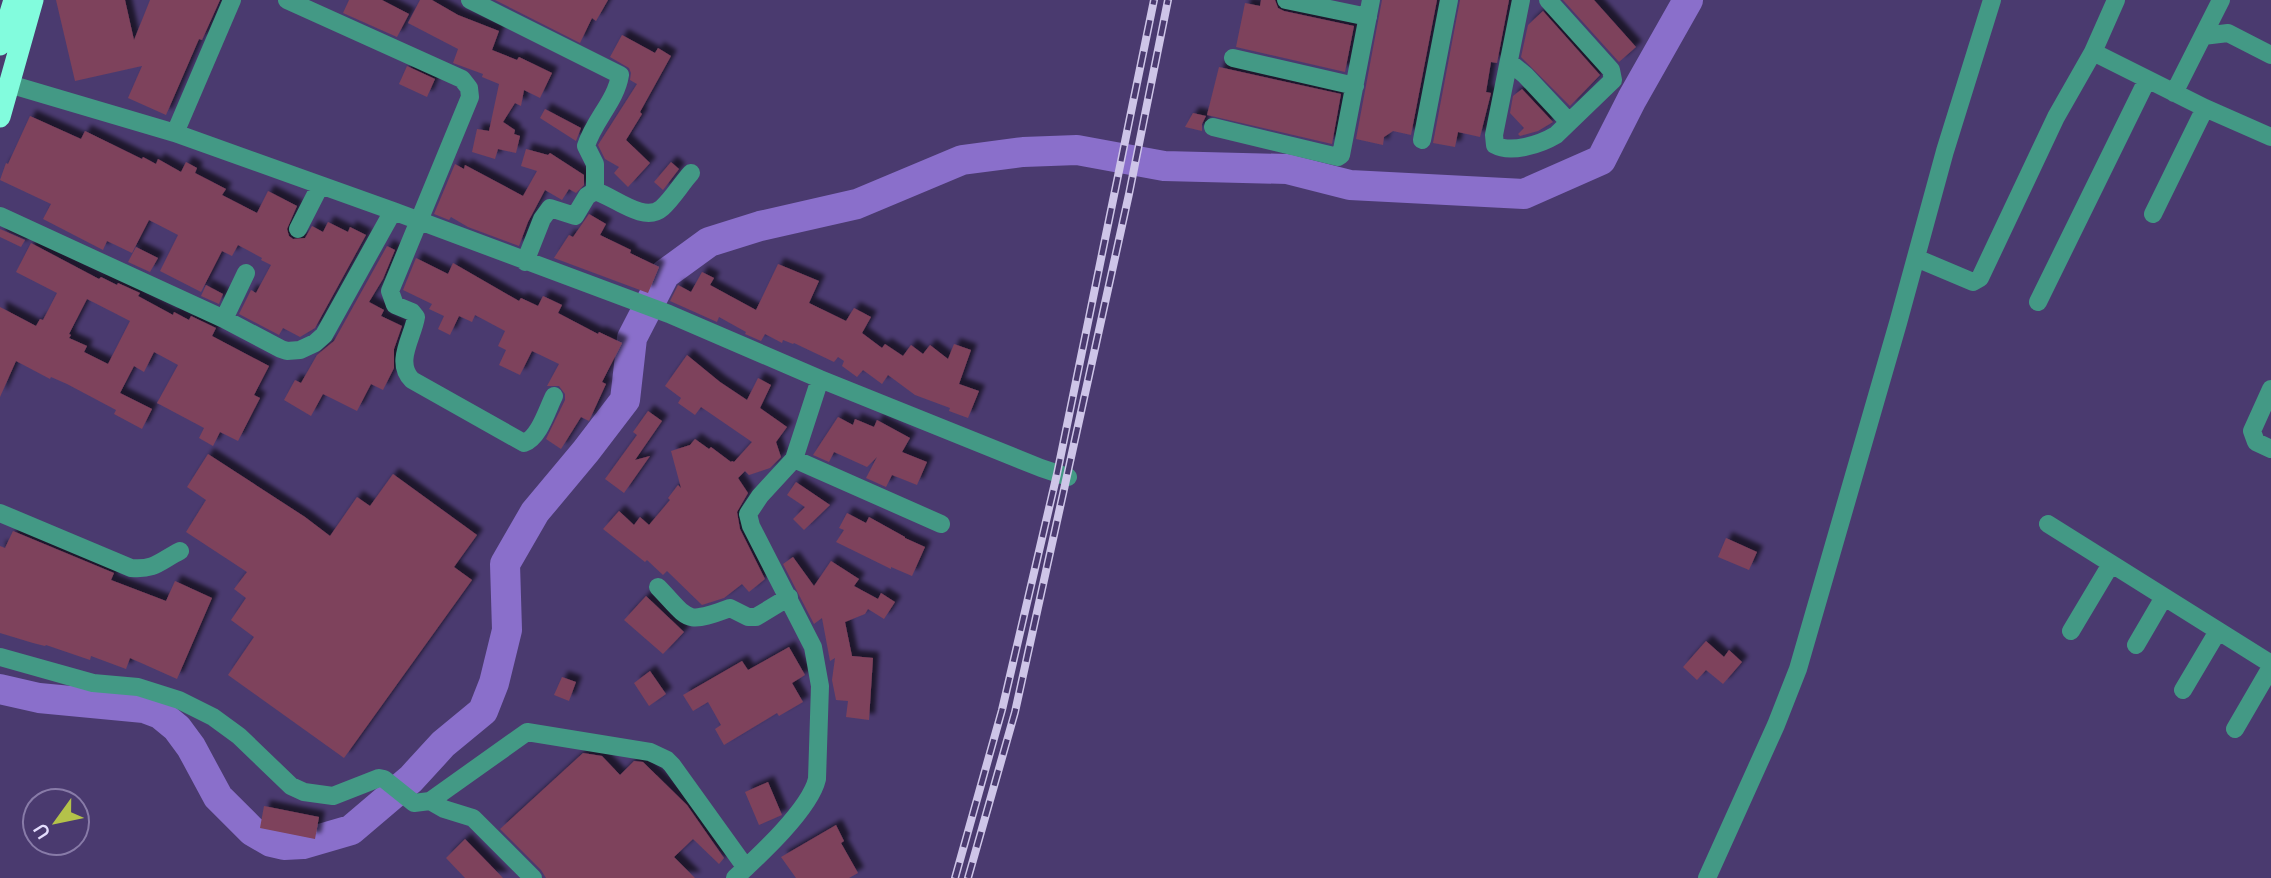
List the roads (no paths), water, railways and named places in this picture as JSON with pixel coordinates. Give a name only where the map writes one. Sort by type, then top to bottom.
[{"type":"highway","points":[[0,117],[9,84],[16,23],[13,0]]},
{"type":"highway","points":[[0,45],[33,0]]},
{"type":"street","points":[[175,133],[232,0]]},
{"type":"street","points":[[287,0],[462,79],[467,84],[470,97],[390,291],[395,305],[412,312],[416,317],[406,351],[406,373],[412,380],[524,443],[534,435],[554,396]]},
{"type":"street","points":[[470,0],[621,75],[618,89],[590,131],[586,146],[594,164],[595,191]]},
{"type":"street","points":[[1213,127],[1339,157],[1341,155],[1370,9],[1286,0]]},
{"type":"street","points":[[1422,140],[1449,0]]},
{"type":"street","points":[[1521,0],[1494,135],[1495,145],[1502,148],[1547,141],[1613,80],[1613,75],[1548,0]]},
{"type":"street","points":[[1707,878],[1776,725],[1798,669],[1945,150],[1992,0]]},
{"type":"street","points":[[1916,258],[1973,282],[1980,278],[2056,117],[2093,52],[2116,0]]},
{"type":"street","points":[[2174,93],[2221,0]]},
{"type":"street","points":[[2203,36],[2228,33],[2271,55]]},
{"type":"street","points":[[2093,52],[2205,108],[2271,137]]},
{"type":"street","points":[[1233,58],[1354,86]]},
{"type":"street","points":[[1509,62],[1525,75],[1569,122]]},
{"type":"street","points":[[2038,302],[2147,80]]},
{"type":"street","points":[[9,84],[175,133],[393,211],[670,314],[820,379],[1068,477]]},
{"type":"street","points":[[2152,214],[2205,108]]},
{"type":"street","points":[[595,191],[639,211],[654,212],[664,205],[691,173]]},
{"type":"street","points":[[298,229],[320,186]]},
{"type":"street","points":[[525,262],[547,210],[555,208],[575,216],[587,196],[595,191]]},
{"type":"street","points":[[0,216],[224,318],[287,351],[300,350],[315,343],[329,329],[393,211]]},
{"type":"street","points":[[224,318],[246,273]]},
{"type":"street","points":[[422,802],[527,732],[650,752],[667,760],[744,870],[777,835],[815,789],[819,768],[820,686],[813,647],[751,526],[748,514],[760,495],[794,459],[820,379]]},
{"type":"street","points":[[2271,389],[2252,431],[2256,442],[2271,449]]},
{"type":"street","points":[[794,459],[941,524]]},
{"type":"street","points":[[0,513],[131,568],[155,567],[163,559],[180,551]]},
{"type":"street","points":[[2048,524],[2271,666],[2235,729]]},
{"type":"street","points":[[2071,631],[2111,564]]},
{"type":"street","points":[[658,587],[685,615],[696,619],[730,608],[748,617],[756,617],[789,597]]},
{"type":"street","points":[[2136,645],[2164,597]]},
{"type":"street","points":[[2183,690],[2218,631]]},
{"type":"street","points":[[0,657],[93,683],[138,687],[187,703],[213,717],[239,736],[291,786],[304,792],[333,796],[379,778],[387,780],[422,802],[473,818],[533,878]]},
{"type":"waterway","points":[[0,689],[39,698],[144,708],[160,714],[177,728],[191,747],[218,797],[252,831],[271,842],[284,845],[303,844],[351,830],[411,779],[443,744],[483,711],[494,683],[507,630],[505,564],[535,512],[625,400],[632,338],[665,274],[709,242],[760,226],[857,204],[962,160],[1023,152],[1077,150],[1164,166],[1287,169],[1350,185],[1524,194],[1601,160],[1688,0]]},
{"type":"railway","points":[[955,878],[1002,710],[1057,474],[1154,0]]},
{"type":"railway","points":[[968,878],[1015,712],[1129,194],[1168,0]]}]
